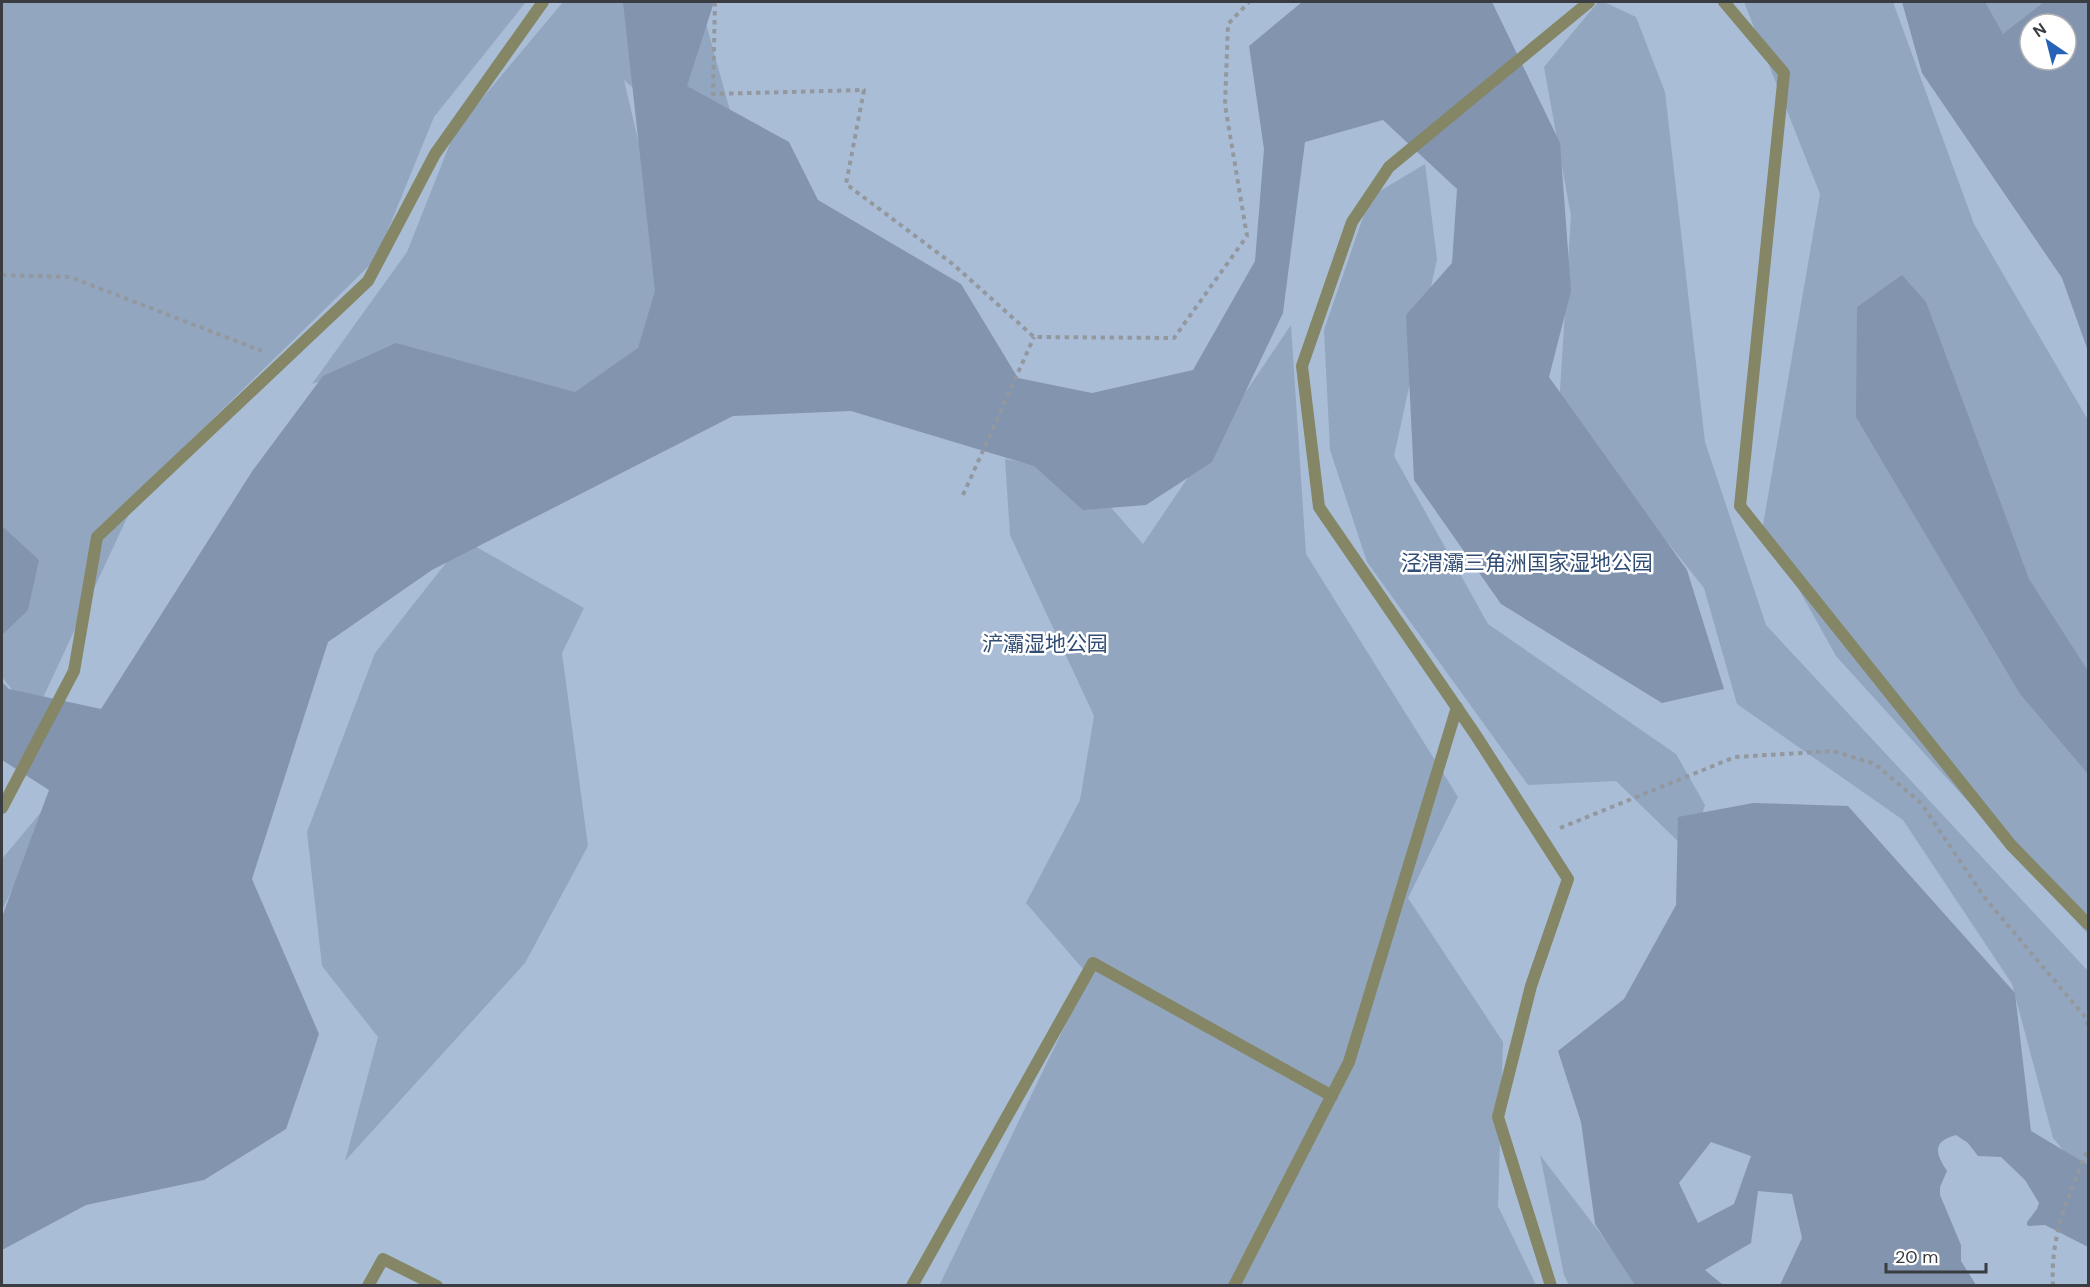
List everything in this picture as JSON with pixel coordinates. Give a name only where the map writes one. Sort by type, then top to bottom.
[{"type":"lane","points":[[3,804],[74,671],[97,537],[368,281],[435,154],[543,2]]},
{"type":"lane","points":[[1551,1286],[1498,1117],[1531,986],[1568,879],[1457,707],[1319,507],[1302,366],[1352,222],[1389,167],[1589,2]]},
{"type":"lane","points":[[1725,2],[1784,73],[1740,506],[2011,845],[2088,924]]},
{"type":"lane","points":[[1234,1286],[1349,1062],[1457,707]]},
{"type":"lane","points":[[912,1286],[1093,963],[1332,1095]]},
{"type":"lane","points":[[368,1286],[383,1259],[437,1286]]},
{"type":"path","points":[[715,2],[713,94],[864,90],[846,184],[954,265],[1034,337],[1174,339],[1247,236],[1225,105],[1228,24],[1249,2]]},
{"type":"path","points":[[2,275],[70,277],[285,360]]},
{"type":"path","points":[[963,495],[1034,337]]},
{"type":"path","points":[[1540,836],[1735,757],[1833,752],[1875,764],[1921,803],[1985,898],[2086,1018],[2088,1026]]},
{"type":"path","points":[[2053,1286],[2055,1238],[2063,1207],[2088,1149]]},
{"type":"green space","name":"浐灞湿地公园","points":[[2,2],[2088,2],[2088,1285],[2,1286]]},
{"type":"shaded area","points":[[2,2],[526,2],[434,117],[376,259],[140,490],[34,717],[2,677]]},
{"type":"shaded area","points":[[563,2],[694,2],[702,9],[734,125],[688,136],[624,80],[669,272],[642,371],[571,399],[395,355],[312,384],[407,252],[455,131]]},
{"type":"shaded area","points":[[623,2],[714,2],[687,86],[789,142],[818,200],[961,284],[1018,378],[1092,393],[1193,370],[1255,261],[1264,149],[1249,46],[1302,2],[1492,2],[1560,143],[1571,291],[1549,377],[1687,570],[1724,689],[1662,703],[1501,604],[1414,480],[1406,315],[1452,263],[1457,189],[1383,120],[1305,142],[1283,313],[1212,462],[1146,505],[1083,510],[1034,466],[851,411],[733,416],[432,570],[328,642],[252,879],[319,1034],[286,1129],[204,1180],[86,1205],[2,1250],[2,917],[49,790],[2,760],[2,682],[9,689],[101,709],[253,470],[323,376],[396,343],[575,392],[638,348],[655,291]]},
{"type":"shaded area","points":[[1598,2],[1604,2],[1636,17],[1665,92],[1705,442],[1766,625],[2088,971],[2088,1180],[2053,1138],[2012,984],[1903,820],[1737,704],[1704,588],[1559,406],[1571,216],[1544,67]]},
{"type":"shaded area","points":[[1744,2],[1893,2],[1974,224],[2088,420],[2088,934],[1836,656],[1763,525],[1820,194]]},
{"type":"shaded area","points":[[1902,2],[1985,2],[2003,34],[2018,22],[2018,72],[2078,72],[2078,12],[2031,12],[2044,2],[2088,2],[2088,351],[2062,278],[1922,73]]},
{"type":"shaded area","points":[[1968,2],[2068,2],[2051,12],[2018,12],[2018,33],[2004,43]]},
{"type":"shaded area","points":[[1425,164],[1437,259],[1394,456],[1488,624],[1676,754],[1705,805],[1690,853],[1616,781],[1528,785],[1367,562],[1330,450],[1324,330],[1370,197]]},
{"type":"shaded area","points":[[1902,275],[1926,302],[2029,579],[2088,671],[2088,774],[2020,694],[1856,417],[1857,307]]},
{"type":"shaded area","points":[[1291,325],[1306,554],[1458,797],[1408,898],[1503,1042],[1498,1206],[1536,1285],[939,1286],[1089,976],[1026,903],[1080,800],[1094,716],[1010,535],[1005,459],[1080,472],[1143,544]]},
{"type":"shaded area","points":[[2,526],[39,560],[28,610],[2,635]]},
{"type":"shaded area","points":[[464,540],[584,608],[562,653],[588,846],[525,963],[345,1161],[378,1037],[322,966],[307,832],[375,653]]},
{"type":"shaded area","points":[[66,782],[2,910],[2,859]]},
{"type":"shaded area","points":[[1753,803],[1848,806],[2015,993],[2031,1131],[2088,1165],[2088,1247],[2045,1225],[2027,1225],[2039,1203],[2025,1180],[2001,1157],[1978,1156],[1968,1143],[1956,1135],[1942,1141],[1939,1145],[1938,1154],[1947,1171],[1940,1187],[1940,1195],[1961,1245],[1961,1261],[1976,1285],[1780,1285],[1802,1238],[1792,1194],[1758,1191],[1751,1243],[1705,1270],[1723,1285],[1635,1285],[1595,1224],[1581,1122],[1558,1051],[1624,999],[1676,905],[1678,817]],"holes":[[[1711,1142],[1751,1156],[1734,1204],[1698,1223],[1679,1183]]]},
{"type":"shaded area","points":[[1540,1155],[1640,1285],[1569,1285],[1564,1275]]},
{"type":"park label","name":"泾渭灞三角洲国家湿地公园","points":[[1527,563]]}]
